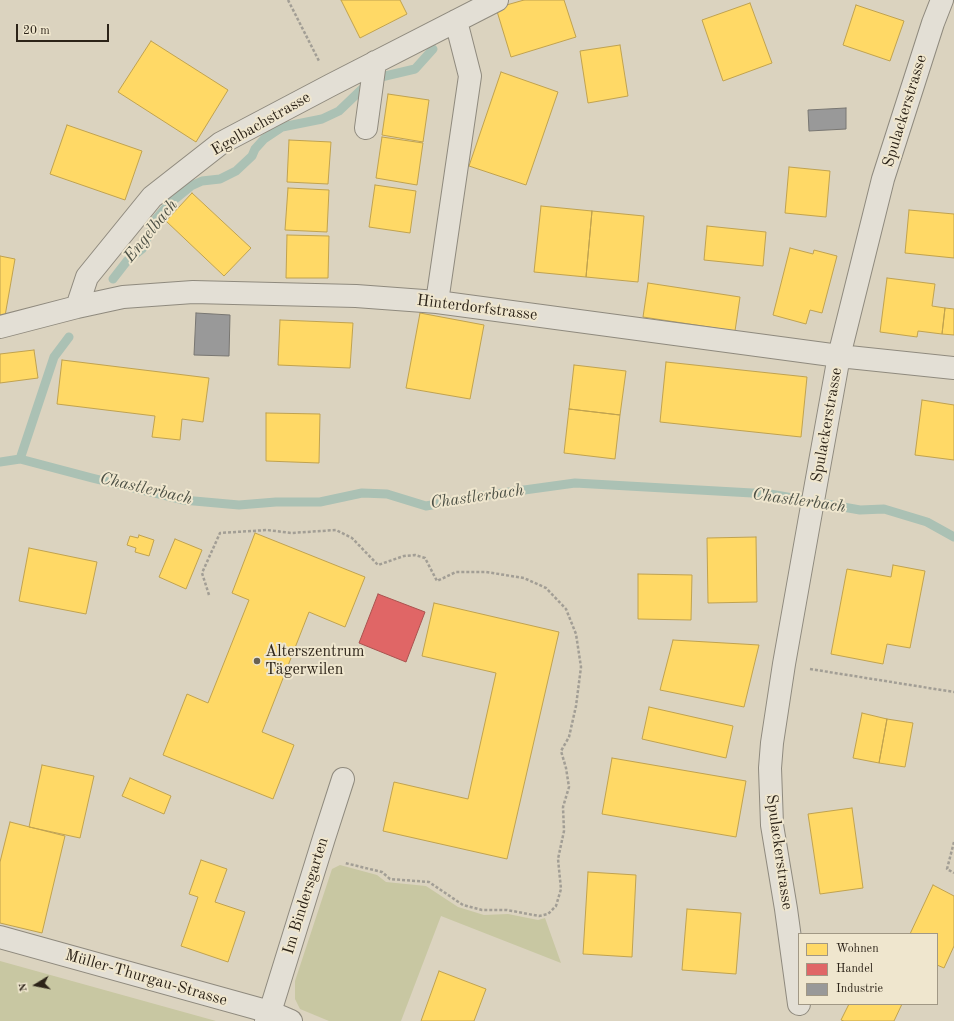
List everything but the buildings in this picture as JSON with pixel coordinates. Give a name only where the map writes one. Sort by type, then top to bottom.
[{"type":"street","name":"Egelbachstrasse","points":[[77,307],[87,277],[152,197],[221,143],[331,85],[375,67],[456,21],[497,0]]},
{"type":"street","name":"Spulackerstrasse","points":[[798,997],[786,909],[772,825],[770,768],[772,743],[784,664],[839,356],[884,179],[933,23],[942,0]]},
{"type":"street","points":[[437,302],[470,76],[456,21]]},
{"type":"street","points":[[366,128],[375,67]]},
{"type":"street","name":"Hinterdorfstrasse","points":[[0,327],[123,296],[193,292],[356,296],[437,302],[839,356],[954,368]]},
{"type":"street","name":"Im Bindersgarten","points":[[268,1017],[343,780]]},
{"type":"street","name":"Müller-Thurgau-Strasse","points":[[0,937],[268,1017],[291,1021]]},
{"type":"street","name":"Spulackerstrasse","points":[[799,1005],[801,1021]]},
{"type":"path","points":[[288,0],[331,85]]},
{"type":"path","points":[[209,595],[202,573],[220,533],[267,530],[291,533],[336,530],[352,538],[378,565],[404,556],[415,555],[425,558],[437,581],[456,572],[486,572],[524,578],[546,588],[566,609],[576,634],[581,666],[576,706],[569,738],[561,751],[569,787],[563,807],[564,831],[558,859],[560,889],[556,906],[548,914],[539,916],[507,910],[482,910],[463,905],[429,882],[390,879],[382,872],[343,862],[317,859]]},
{"type":"path","points":[[784,664],[954,692]]},
{"type":"path","points":[[954,842],[947,870],[954,873]]},
{"type":"green space","points":[[340,865],[377,875],[386,882],[426,886],[458,907],[484,915],[508,914],[538,920],[545,918],[561,963],[441,916],[401,1021],[329,1021],[300,1009],[295,999],[295,981],[332,869]]},
{"type":"green space","points":[[0,961],[216,1021],[0,1021]]},
{"type":"waterway","name":"Engelbach","points":[[113,279],[127,261],[142,249],[156,219],[169,204],[191,186],[202,181],[220,179],[236,171],[252,156],[255,149],[264,139],[282,127],[322,119],[339,111],[362,89],[381,77],[415,69],[433,49]]},
{"type":"waterway","name":"Engelbach","points":[[20,459],[54,357],[69,337]]},
{"type":"waterway","name":"Chastlerbach","points":[[0,462],[20,459],[183,500],[239,505],[276,502],[320,502],[362,493],[387,494],[426,506],[488,495],[575,483],[770,494],[860,510],[884,509],[927,522],[954,537]]},
{"type":"place","name":"Alterszentrum Tägerwilen","points":[[257,661]]}]
